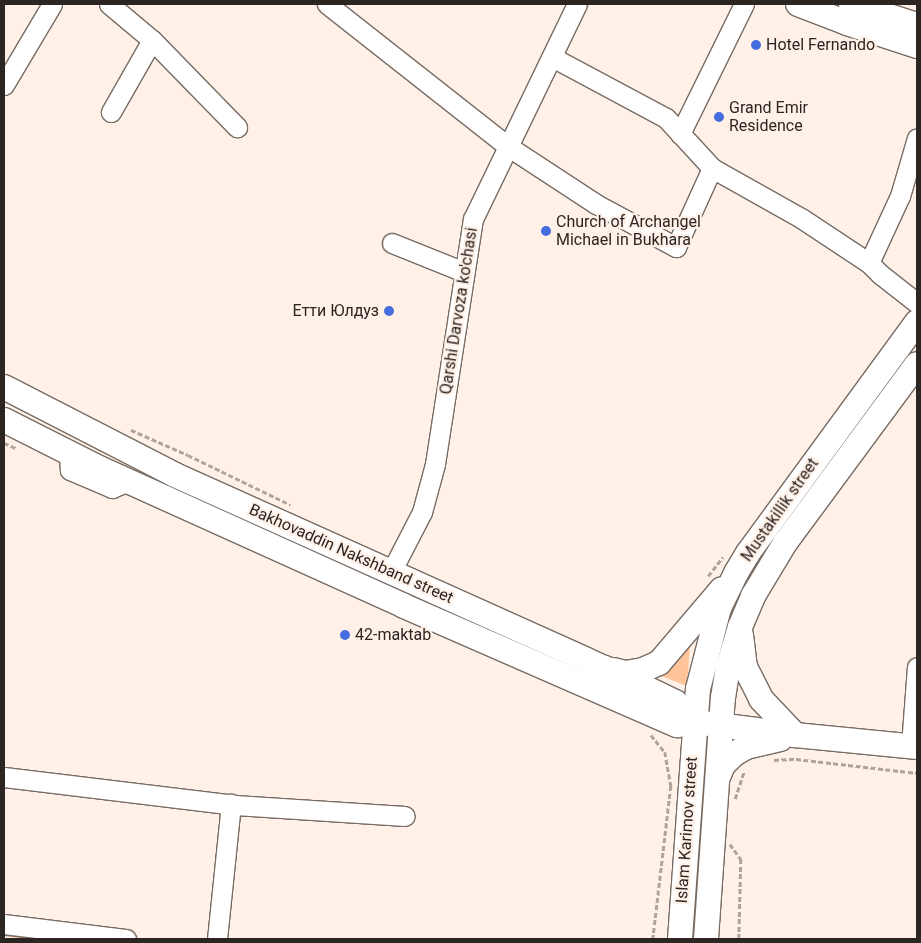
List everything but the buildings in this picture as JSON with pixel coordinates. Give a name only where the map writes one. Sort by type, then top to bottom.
[{"type":"main road","points":[[798,4],[847,23],[917,46]]},
{"type":"main road","points":[[851,4],[917,25]]},
{"type":"main road","name":"Mustakillik street","points":[[695,722],[698,689],[730,564],[917,322]]},
{"type":"main road","name":"Mustakillik street","points":[[721,725],[728,666],[740,627],[753,596],[785,543],[917,364]]},
{"type":"main road","name":"Bakhovaddin Nakshband street","points":[[4,387],[175,475],[605,668],[675,702],[695,722]]},
{"type":"main road","name":"Bakhovaddin Nakshband street","points":[[4,420],[129,481],[625,704],[677,725],[695,722],[795,735],[914,746]]},
{"type":"main road","points":[[605,668],[625,673],[643,670],[659,663],[730,564]]},
{"type":"main road","points":[[740,627],[745,667],[760,699],[795,735]]},
{"type":"main road","name":"Islam Karimov street","points":[[680,939],[695,722]]},
{"type":"main road","name":"Islam Karimov street","points":[[706,939],[721,725]]},
{"type":"main road","points":[[718,778],[723,765],[734,754],[746,747],[795,735]]},
{"type":"street","points":[[4,85],[52,4]]},
{"type":"street","points":[[109,4],[152,40],[237,127]]},
{"type":"street","points":[[327,4],[509,146],[596,204],[676,247],[712,168]]},
{"type":"street","name":"Qarshi Darvoza ko'chasi","points":[[391,572],[422,512],[435,464],[473,219],[577,4]]},
{"type":"street","points":[[680,134],[744,4]]},
{"type":"street","points":[[110,112],[152,40]]},
{"type":"street","points":[[552,57],[666,118],[712,168],[801,218],[869,263],[917,303]]},
{"type":"street","points":[[869,263],[900,196],[917,138]]},
{"type":"street","points":[[392,243],[464,272]]},
{"type":"street","points":[[914,746],[917,667]]},
{"type":"street","points":[[4,777],[231,804],[405,816]]},
{"type":"street","points":[[217,939],[231,804]]},
{"type":"street","points":[[4,924],[126,939]]},
{"type":"path","points":[[129,430],[188,455],[292,506]]},
{"type":"path","points":[[706,579],[730,564]]},
{"type":"path","points":[[651,734],[665,752],[671,786],[653,939]]},
{"type":"path","points":[[766,762],[796,759],[917,773]]},
{"type":"path","points":[[734,803],[744,771],[748,768]]},
{"type":"path","points":[[730,835],[730,844],[741,859],[739,939]]},
{"type":"shaded area","points":[[690,645],[687,686],[661,676],[674,664]]},
{"type":"waterway","points":[[4,934],[47,939]]},
{"type":"place","name":"Hotel Fernando","points":[[756,45]]},
{"type":"place","name":"Grand Emir Residence","points":[[719,117]]},
{"type":"place","name":"Church of Archangel Michael in Bukhara","points":[[546,231]]},
{"type":"place","name":"Етти Юлдуз","points":[[389,311]]},
{"type":"place","name":"42-maktab","points":[[345,635]]}]
